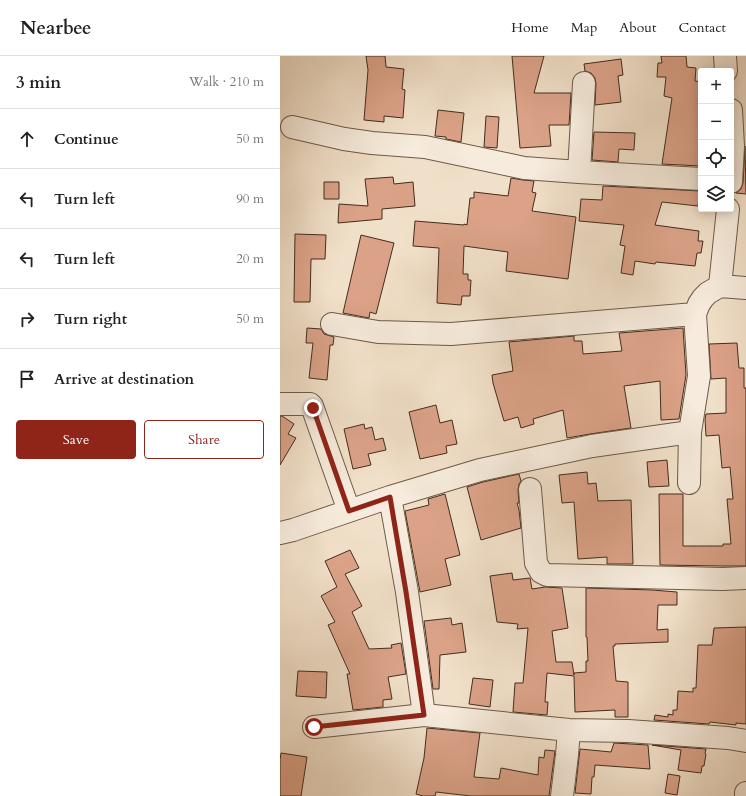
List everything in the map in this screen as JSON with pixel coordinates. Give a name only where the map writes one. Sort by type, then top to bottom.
[{"type":"street","points":[[724,56],[726,68]]},
{"type":"street","points":[[579,172],[584,83]]},
{"type":"street","points":[[734,111],[746,112]]},
{"type":"street","points":[[292,127],[344,139],[372,143],[425,147],[524,168],[698,179]]},
{"type":"street","points":[[731,176],[733,140]]},
{"type":"street","points":[[720,286],[728,212]]},
{"type":"street","points":[[689,483],[690,432],[699,376],[695,314],[703,298],[708,293],[720,286],[746,288]]},
{"type":"street","points":[[332,324],[378,332],[452,334],[695,314]]},
{"type":"street","points":[[280,404],[310,404],[312,406],[349,511]]},
{"type":"street","points":[[280,533],[390,497],[480,470],[592,446],[690,432]]},
{"type":"street","points":[[530,489],[536,563],[541,572],[547,575],[723,579],[746,578]]},
{"type":"street","points":[[390,497],[424,715]]},
{"type":"street","points":[[314,727],[424,715],[569,730],[636,731],[728,738],[746,741]]},
{"type":"street","points":[[562,796],[569,730]]},
{"type":"building","points":[[366,56],[385,56],[386,67],[404,69],[402,89],[405,90],[403,118],[384,116],[384,122],[364,120],[368,70]]},
{"type":"building","points":[[512,56],[544,56],[534,93],[571,93],[569,125],[549,125],[551,146],[520,148]]},
{"type":"building","points":[[661,56],[686,56],[687,67],[696,68],[695,81],[698,82],[698,166],[662,164],[672,98],[664,96],[666,77],[657,77],[658,63],[662,63]]},
{"type":"building","points":[[621,59],[623,75],[618,76],[621,102],[595,105],[595,78],[591,73],[585,71],[584,64]]},
{"type":"building","points":[[438,110],[464,113],[461,142],[446,139],[446,137],[435,136]]},
{"type":"building","points":[[486,116],[499,117],[497,148],[484,147]]},
{"type":"building","points":[[594,132],[635,133],[634,150],[619,149],[618,162],[592,160]]},
{"type":"building","points":[[745,146],[746,194],[736,193],[741,189],[743,183]]},
{"type":"building","points":[[393,177],[394,184],[413,182],[415,206],[382,209],[382,219],[338,223],[339,204],[368,206],[365,179]]},
{"type":"building","points":[[511,178],[534,181],[532,192],[536,193],[532,211],[576,217],[568,279],[506,271],[508,252],[464,246],[463,274],[468,274],[468,280],[471,280],[470,296],[462,296],[461,305],[437,303],[439,248],[413,246],[415,221],[467,225],[470,198],[474,198],[474,192],[508,196]]},
{"type":"building","points":[[324,182],[339,182],[339,199],[324,199]]},
{"type":"building","points":[[603,186],[698,191],[698,206],[662,202],[655,225],[699,231],[698,241],[703,241],[701,253],[697,253],[695,266],[656,262],[655,264],[635,261],[633,275],[621,273],[625,246],[620,245],[624,225],[579,221],[581,199],[602,200]]},
{"type":"building","points":[[295,234],[326,235],[325,259],[311,259],[310,302],[294,302]]},
{"type":"building","points":[[361,235],[394,243],[376,314],[370,312],[369,318],[343,313]]},
{"type":"building","points":[[307,328],[321,329],[324,334],[334,337],[333,345],[330,345],[327,380],[309,378],[313,343],[306,343]]},
{"type":"building","points":[[683,328],[686,375],[679,419],[661,420],[660,381],[624,386],[631,428],[567,438],[563,410],[533,419],[534,424],[521,428],[518,417],[504,421],[492,375],[513,371],[509,342],[574,336],[574,341],[582,341],[583,354],[622,351],[619,333]]},
{"type":"building","points":[[737,343],[739,368],[744,368],[744,388],[746,388],[746,566],[660,565],[659,494],[683,494],[683,546],[723,546],[723,544],[731,544],[727,499],[733,499],[730,467],[722,468],[719,435],[706,436],[705,419],[706,414],[726,413],[726,378],[711,379],[709,344]]},
{"type":"building","points":[[436,405],[440,423],[452,420],[457,444],[446,446],[447,453],[420,459],[409,412]]},
{"type":"building","points":[[280,416],[294,424],[288,434],[296,438],[280,465]]},
{"type":"building","points":[[364,424],[365,429],[372,427],[375,440],[383,438],[386,450],[368,454],[371,465],[353,469],[344,429]]},
{"type":"building","points":[[667,460],[669,486],[649,487],[647,462]]},
{"type":"building","points":[[587,472],[588,484],[596,483],[598,501],[631,500],[633,564],[607,564],[607,557],[578,559],[574,502],[562,503],[559,475]]},
{"type":"building","points":[[519,474],[521,481],[518,490],[519,503],[517,503],[521,528],[481,540],[467,487]]},
{"type":"building","points":[[445,494],[460,555],[445,559],[451,585],[420,592],[405,511],[429,505],[428,499]]},
{"type":"building","points":[[350,550],[359,568],[345,574],[362,606],[352,612],[369,649],[392,648],[391,645],[401,643],[406,674],[388,677],[392,699],[383,700],[383,707],[353,710],[347,674],[350,674],[328,625],[335,622],[321,596],[337,587],[325,561]]},
{"type":"building","points":[[512,573],[513,580],[530,578],[532,589],[545,587],[562,588],[568,628],[552,631],[556,662],[572,662],[574,675],[574,673],[586,672],[586,661],[588,661],[586,637],[586,588],[677,592],[677,605],[658,605],[657,630],[668,629],[668,642],[615,644],[615,646],[613,646],[616,681],[628,682],[628,717],[615,717],[615,710],[575,712],[574,676],[547,673],[545,702],[548,702],[547,715],[513,712],[515,683],[523,683],[528,628],[517,629],[518,624],[497,622],[490,576]]},
{"type":"building","points":[[451,618],[452,625],[462,623],[466,652],[440,655],[439,689],[433,689],[424,621]]},
{"type":"building","points":[[746,627],[746,724],[736,723],[736,725],[710,722],[709,724],[654,720],[655,715],[668,717],[668,714],[673,715],[673,710],[677,710],[678,691],[693,692],[693,688],[696,688],[698,645],[712,645],[714,628]]},
{"type":"building","points":[[298,671],[327,672],[326,698],[296,696]]},
{"type":"building","points":[[473,678],[493,680],[490,707],[469,704]]},
{"type":"building","points":[[427,728],[480,733],[474,777],[499,779],[501,768],[538,775],[539,757],[544,758],[545,750],[555,751],[549,796],[471,796],[436,792],[435,796],[423,796],[416,794],[424,758]]},
{"type":"building","points":[[614,743],[648,745],[650,769],[595,765],[594,777],[592,777],[591,794],[575,793],[580,749],[611,752]]},
{"type":"building","points":[[652,745],[706,749],[704,766],[702,766],[701,773],[678,770],[681,750]]},
{"type":"building","points":[[281,753],[307,757],[301,796],[280,796]]},
{"type":"building","points":[[668,774],[680,776],[677,795],[665,793]]},
{"type":"route","points":[[313,408],[349,511],[390,497],[424,715],[314,727]]}]
